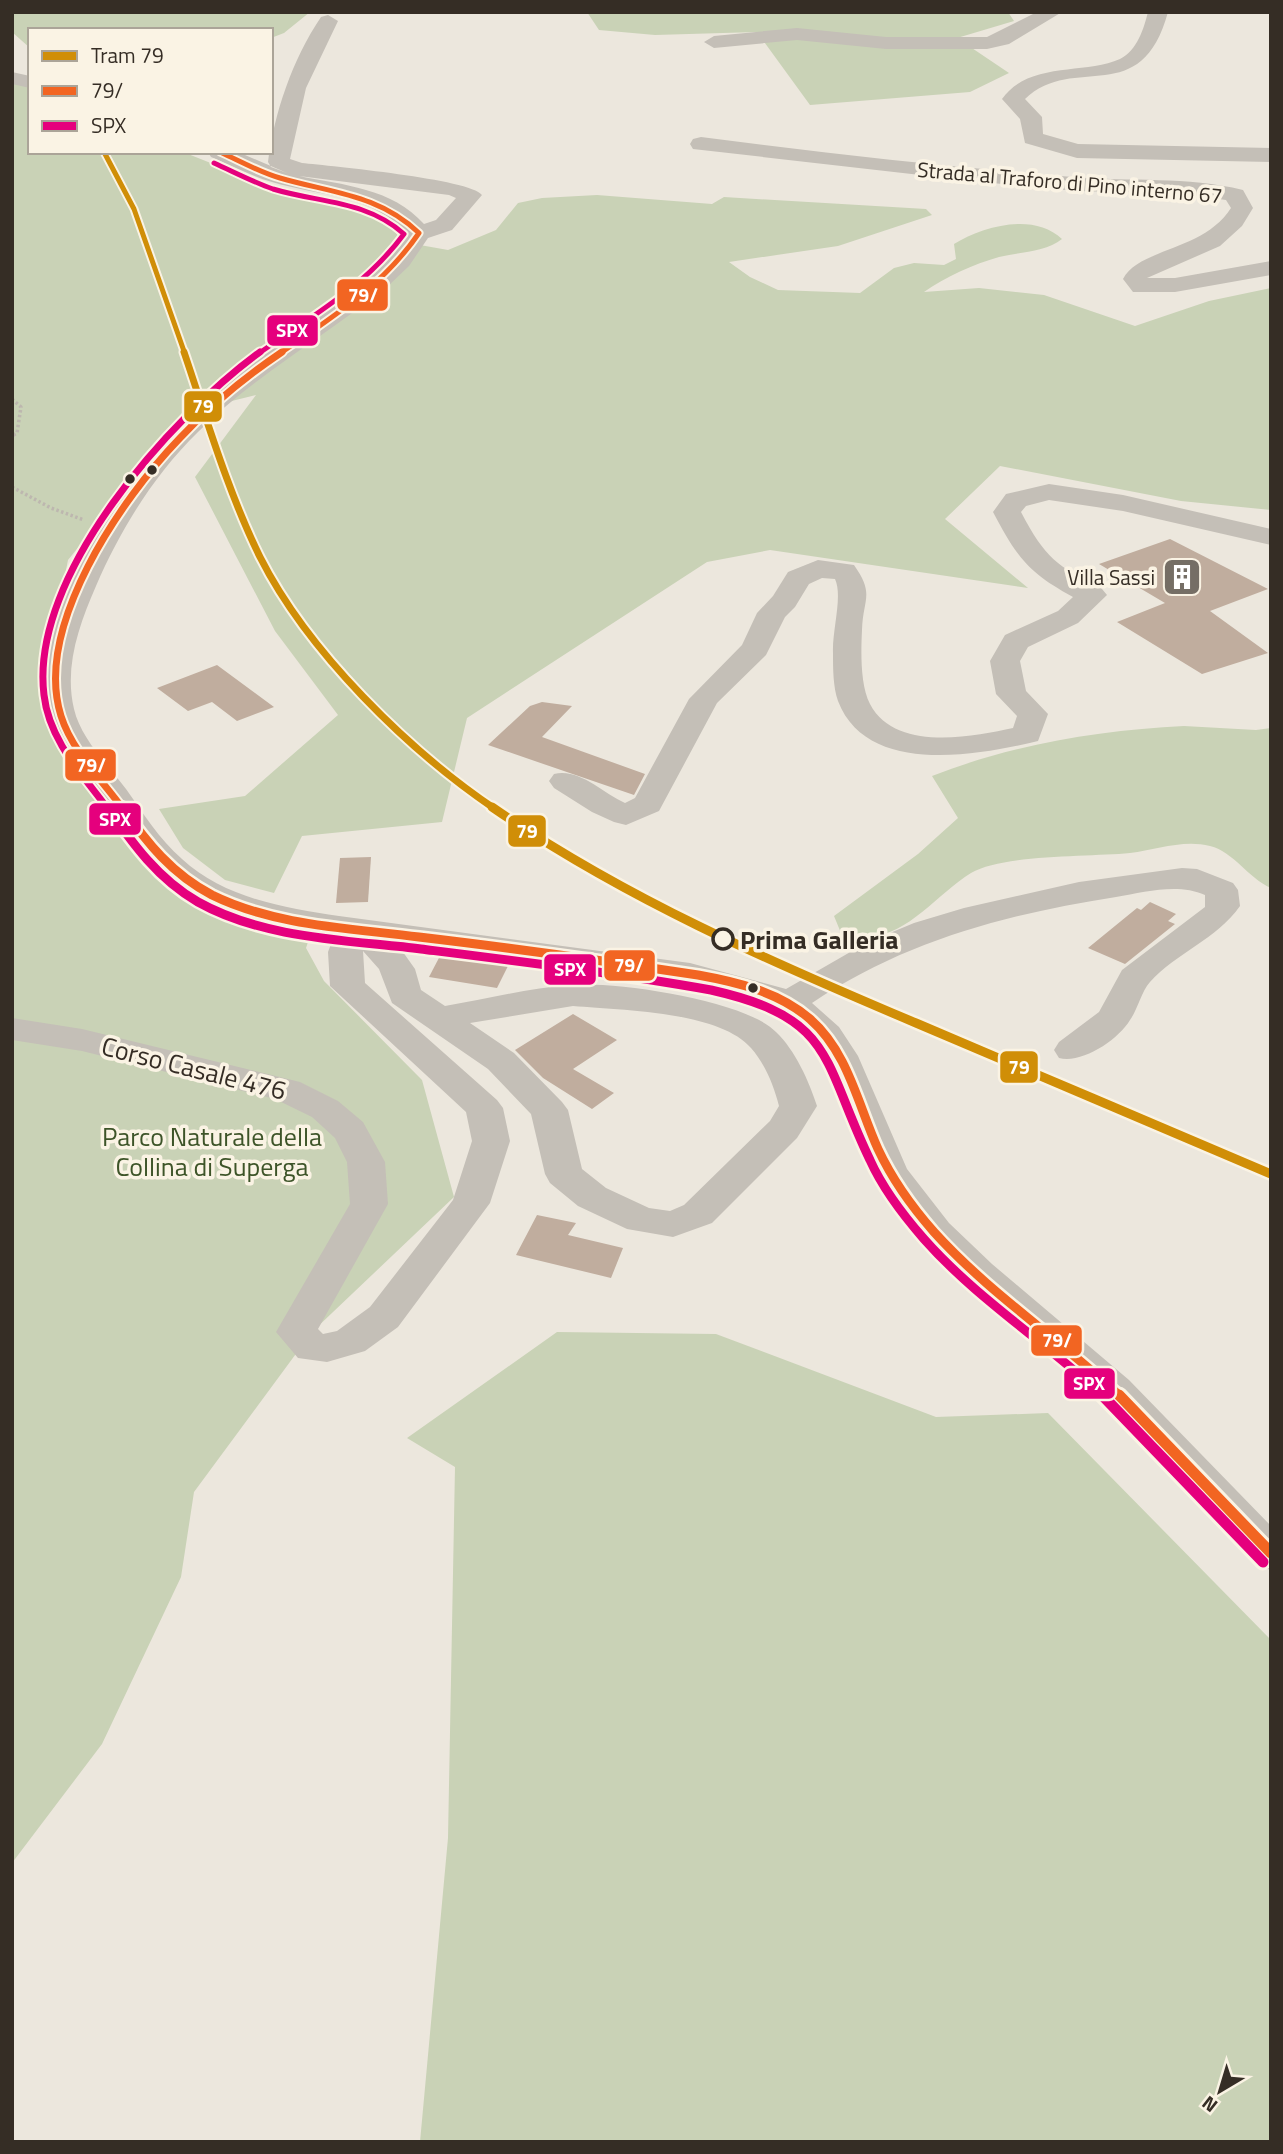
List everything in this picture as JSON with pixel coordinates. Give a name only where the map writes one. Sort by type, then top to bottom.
[{"type":"street","points":[[714,42],[797,34],[886,43],[987,43],[1002,40],[1052,12]]},
{"type":"street","points":[[1158,12],[1137,58],[1128,63],[1035,83],[1017,92],[1013,99],[1031,117],[1033,138],[1077,151],[1271,155]]},
{"type":"street","points":[[328,20],[305,61],[293,92],[282,133],[279,162],[298,169],[452,189],[471,195],[444,225],[419,233],[407,257],[380,281],[241,382],[188,425],[158,459],[115,524],[78,591],[55,666],[55,698],[74,741],[158,856],[190,883],[264,912],[354,928],[690,974],[726,981],[788,1003],[810,1018],[830,1041],[886,1164],[901,1190],[954,1252],[1135,1410],[1244,1529],[1271,1553]]},
{"type":"street","name":"Strada al Traforo di Pino interno 67","points":[[701,145],[943,172],[1103,186],[1214,189],[1234,195],[1242,208],[1234,226],[1206,244],[1139,271],[1135,279],[1142,287],[1167,288],[1250,269],[1271,268]]},
{"type":"street","points":[[224,154],[279,177],[375,199],[397,209],[419,233]]},
{"type":"street","points":[[565,781],[603,805],[626,815],[648,804],[704,699],[755,649],[766,633],[772,613],[785,601],[798,578],[818,569],[844,571],[854,583],[855,601],[847,629],[850,680],[853,702],[872,726],[896,740],[925,749],[969,746],[1027,734],[1033,714],[1011,694],[1006,661],[1016,641],[1068,617],[1092,595],[1050,573],[1026,548],[1007,512],[1016,500],[1049,492],[1081,496],[1271,537]]},
{"type":"street","points":[[788,1003],[839,967],[967,916],[1182,878],[1197,879],[1221,890],[1223,906],[1217,914],[1134,977],[1114,1018],[1072,1051]]},
{"type":"street","points":[[354,928],[385,951],[397,969],[404,995],[501,1061],[549,1110],[564,1174],[592,1197],[641,1220],[673,1224],[698,1214],[784,1129],[799,1106],[786,1074],[764,1040],[746,1026],[678,1004],[573,995],[438,1018]]},
{"type":"street","name":"Corso Casale 476","points":[[12,1029],[82,1040],[287,1090],[325,1109],[350,1130],[366,1162],[369,1204],[296,1332],[313,1348],[327,1348],[351,1341],[383,1317],[471,1203],[491,1141],[484,1108],[348,986],[345,952],[354,928]]},
{"type":"path","points":[[12,399],[21,407],[16,433],[12,436]]},
{"type":"path","points":[[12,487],[51,508],[91,523],[115,524]]},
{"type":"green space","points":[[12,12],[310,12],[284,33],[273,37],[273,28],[28,28],[28,46],[12,32]]},
{"type":"green space","points":[[587,12],[1008,12],[1014,21],[957,38],[1009,73],[970,92],[810,105],[757,32],[655,35],[599,30]]},
{"type":"green space","name":"Parco Naturale della Collina di Superga","points":[[12,81],[28,85],[28,154],[188,154],[261,183],[348,203],[385,219],[403,242],[448,250],[496,230],[518,203],[542,198],[597,195],[712,204],[724,197],[926,209],[932,215],[838,246],[729,262],[750,277],[778,290],[860,293],[894,268],[914,263],[944,265],[956,259],[954,244],[979,232],[994,227],[1023,224],[1051,231],[1062,239],[1040,249],[980,263],[950,276],[924,292],[979,288],[1044,295],[1135,326],[1209,301],[1271,288],[1271,510],[1181,501],[1000,466],[945,519],[1028,588],[770,550],[707,562],[467,718],[442,822],[302,836],[274,893],[225,880],[183,848],[159,809],[245,796],[338,715],[275,631],[195,477],[256,395],[187,412],[68,560],[49,656],[50,708],[147,869],[296,930],[311,933],[306,948],[324,981],[422,1080],[454,1197],[312,1332],[194,1492],[181,1577],[102,1744],[12,1863]]},
{"type":"green space","points":[[1184,726],[1256,730],[1271,728],[1271,888],[1219,849],[1200,844],[1180,844],[1130,853],[1025,859],[1004,862],[971,873],[897,929],[868,937],[841,933],[834,916],[918,854],[958,818],[932,776],[993,756],[1056,741],[1120,731]]},
{"type":"green space","points":[[557,1332],[716,1334],[936,1417],[1048,1413],[1271,1640],[1271,2142],[420,2142],[448,1838],[455,1467],[407,1438]]},
{"type":"building","name":"Villa Sassi","points":[[1170,539],[1268,589],[1210,611],[1268,653],[1202,674],[1117,622],[1165,603],[1099,564]]},
{"type":"building","points":[[217,665],[274,707],[237,721],[212,702],[188,711],[157,688]]},
{"type":"building","points":[[542,702],[572,706],[542,737],[645,774],[634,795],[488,745],[530,706]]},
{"type":"building","points":[[371,857],[368,902],[336,903],[340,858]]},
{"type":"building","points":[[1150,902],[1176,914],[1168,921],[1175,924],[1125,964],[1088,948],[1137,908],[1141,910]]},
{"type":"building","points":[[441,954],[509,964],[497,988],[429,977]]},
{"type":"building","points":[[573,1014],[617,1040],[573,1069],[614,1093],[592,1109],[543,1078],[515,1050]]},
{"type":"building","points":[[537,1215],[576,1223],[568,1235],[623,1248],[611,1278],[516,1255]]},
{"type":"tram line","name":"79","points":[[105,154],[134,209],[235,496],[261,558],[327,656],[394,728],[468,791],[549,846],[635,895],[815,980],[1271,1174]]},
{"type":"transit line","name":"79/","points":[[224,154],[280,178],[337,190],[372,201],[404,219],[419,233],[387,274],[368,291],[238,384],[178,440],[127,504],[77,593],[60,642],[56,667],[56,692],[61,715],[79,749],[141,834],[162,859],[187,880],[213,895],[270,915],[300,922],[698,975],[736,983],[790,1004],[811,1019],[827,1037],[840,1058],[889,1171],[910,1203],[935,1233],[991,1286],[1110,1386],[1271,1553]]},
{"type":"transit line","name":"SPX","points":[[214,163],[274,189],[343,203],[377,214],[404,234],[390,253],[357,285],[235,371],[171,429],[117,496],[76,566],[47,642],[43,668],[44,694],[49,719],[57,737],[129,839],[150,864],[175,887],[200,903],[229,916],[260,925],[325,938],[690,986],[731,994],[771,1008],[789,1018],[808,1033],[822,1050],[834,1070],[879,1179],[926,1241],[982,1294],[1101,1394],[1263,1562]]},
{"type":"place","name":"Villa Sassi","points":[[1182,577]]},
{"type":"place","name":"Prima Galleria","points":[[723,939]]}]
